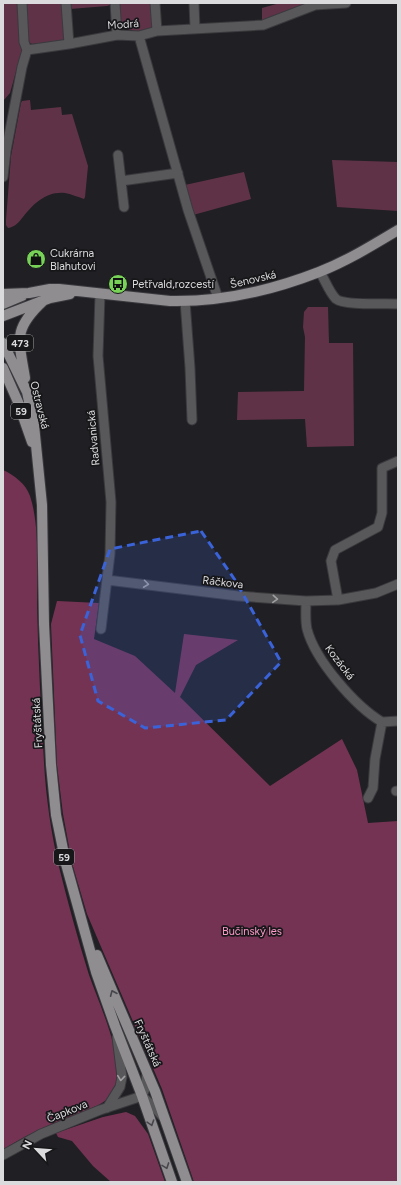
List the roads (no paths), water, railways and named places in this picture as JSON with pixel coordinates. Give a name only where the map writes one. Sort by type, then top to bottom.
[{"type":"main road","name":"Šenovská","points":[[78,292],[185,301],[218,298],[265,289],[320,272],[398,230]]},
{"type":"main road","name":"473","points":[[3,294],[29,293],[55,289],[78,292]]},
{"type":"main road","name":"473","points":[[3,316],[54,297],[78,292]]},
{"type":"main road","name":"473","points":[[3,304],[29,293]]},
{"type":"main road","name":"473","points":[[27,392],[20,346],[20,333],[25,320],[43,301]]},
{"type":"main road","name":"Ostravská","points":[[3,343],[27,392],[34,424],[42,505],[42,525]]},
{"type":"main road","name":"Ostravská","points":[[3,368],[18,402],[36,454]]},
{"type":"main road","name":"Fryštátská","points":[[42,525],[46,674],[51,765],[56,815],[66,864],[96,972],[172,1182]]},
{"type":"main road","name":"Fryštátská","points":[[80,917],[147,1073],[187,1182]]},
{"type":"street","points":[[3,177],[22,67],[27,50],[24,42],[22,3]]},
{"type":"street","points":[[66,3],[69,44]]},
{"type":"street","points":[[114,3],[117,34]]},
{"type":"street","points":[[155,3],[157,31]]},
{"type":"street","points":[[194,3],[196,29]]},
{"type":"street","name":"Modrá","points":[[27,50],[69,44],[117,34],[139,36],[157,31],[263,25],[316,5],[346,3]]},
{"type":"street","points":[[139,36],[188,210],[218,298]]},
{"type":"street","points":[[118,155],[124,207]]},
{"type":"street","points":[[121,181],[178,173]]},
{"type":"street","points":[[320,272],[334,297],[340,301],[351,303],[398,304]]},
{"type":"street","name":"Radvanická","points":[[100,294],[98,356],[111,502],[110,554],[107,580]]},
{"type":"street","points":[[185,301],[192,420]]},
{"type":"street","points":[[338,600],[331,561],[335,550],[378,527],[382,513],[382,468],[398,461]]},
{"type":"street","points":[[101,630],[107,580]]},
{"type":"street","name":"Ráčkova","points":[[107,580],[238,596],[306,601],[338,600],[376,593],[398,584]]},
{"type":"street","name":"Kozácká","points":[[306,601],[307,628],[315,648],[324,664],[363,707],[372,716],[382,722]]},
{"type":"street","points":[[368,798],[373,788],[375,759],[382,722],[398,721]]},
{"type":"street","points":[[107,1108],[120,1087],[122,1077],[115,1026]]},
{"type":"street","points":[[147,1073],[145,1089],[142,1096],[165,1120]]},
{"type":"street","name":"Čapkova","points":[[3,1155],[41,1134],[142,1096]]},
{"type":"place","name":"Cukrárna Blahutovi","points":[[36,259]]},
{"type":"place","name":"Petřvald,rozcestí","points":[[118,284]]},
{"type":"park label","name":"Bučinský les","points":[[252,931]]}]
